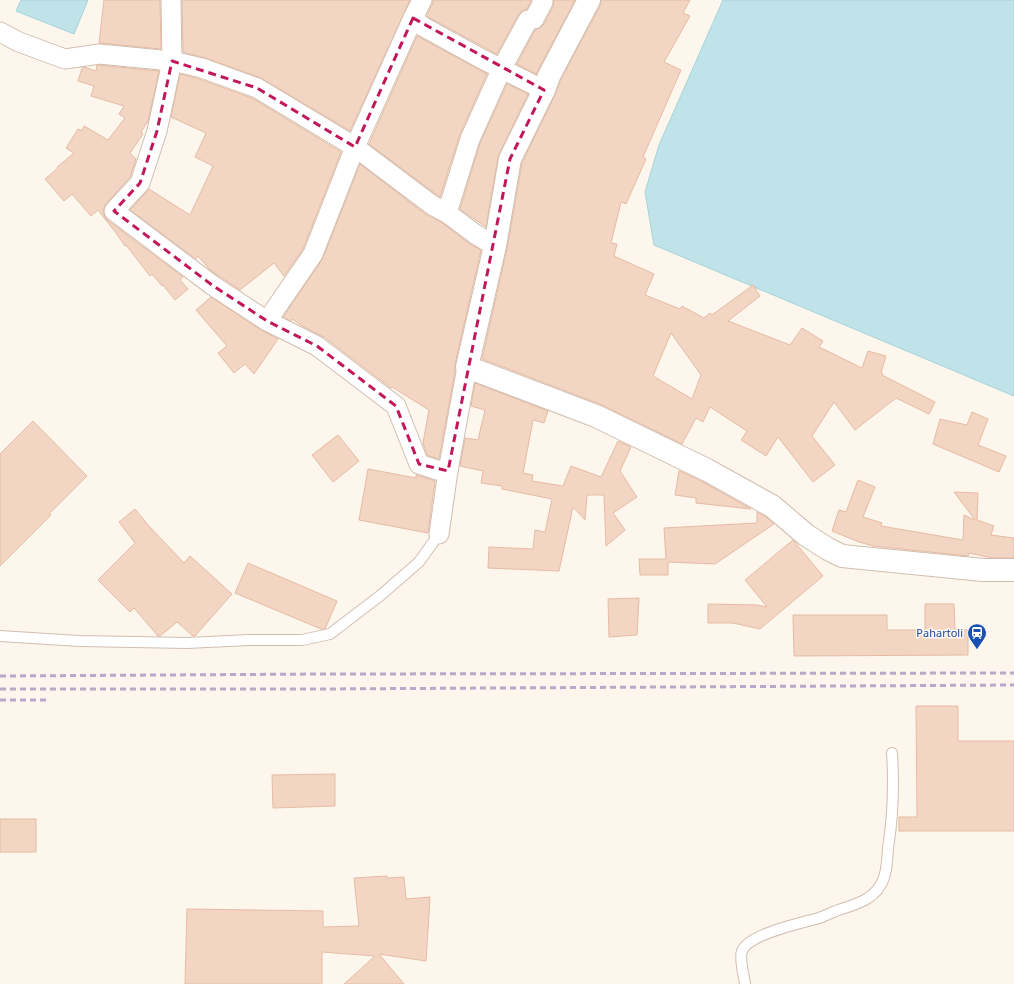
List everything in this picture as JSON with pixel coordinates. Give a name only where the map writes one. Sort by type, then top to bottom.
[{"type":"street","points":[[171,0],[172,61],[157,131],[140,183],[114,211],[212,285],[267,321],[317,346],[396,406],[419,464],[437,470],[448,471]]},
{"type":"street","points":[[267,321],[313,254],[355,147],[422,0]]},
{"type":"street","points":[[447,213],[470,139],[502,68],[528,20],[534,18],[543,2],[542,0]]},
{"type":"street","points":[[439,534],[448,471],[467,367],[495,246],[510,159],[544,90],[549,76],[589,0]]},
{"type":"street","points":[[413,18],[422,26],[480,58],[544,90]]},
{"type":"street","points":[[0,32],[19,42],[65,59],[99,54],[172,61],[202,68],[257,88],[355,147],[432,205],[447,213],[475,234],[495,246]]},
{"type":"street","points":[[467,367],[596,416],[707,470],[772,506],[806,535],[842,556],[983,570],[1014,570]]},
{"type":"lane","points":[[0,636],[79,641],[187,643],[249,640],[302,640],[330,634],[381,595],[419,562],[439,534]]},
{"type":"lane","points":[[745,984],[741,956],[742,950],[751,941],[767,933],[819,918],[858,904],[871,896],[880,885],[887,866],[891,833],[892,754]]},
{"type":"highlighted area","points":[[413,18],[544,90],[510,159],[448,471],[419,464],[396,406],[317,346],[267,321],[212,285],[114,211],[140,183],[157,131],[172,61],[257,88],[355,147]]},
{"type":"water","points":[[21,0],[88,0],[74,34],[16,11]]},
{"type":"water","points":[[723,0],[1014,0],[1014,396],[654,245],[645,192],[659,145]]},
{"type":"building","points":[[104,0],[160,0],[161,49],[99,43]]},
{"type":"building","points":[[182,0],[410,0],[350,131],[261,78],[206,58],[183,52]]},
{"type":"building","points":[[433,0],[531,1],[527,9],[518,15],[497,54],[428,17],[427,15]]},
{"type":"building","points":[[554,0],[575,0],[536,74],[517,64],[535,30],[544,24],[553,7]]},
{"type":"building","points":[[601,0],[690,0],[683,13],[690,16],[664,62],[681,70],[643,157],[646,159],[626,204],[621,202],[611,243],[617,244],[614,256],[654,274],[645,295],[680,309],[682,306],[704,318],[710,313],[712,315],[753,285],[760,296],[728,321],[790,345],[802,328],[823,341],[819,347],[862,368],[868,351],[886,356],[881,373],[883,374],[882,375],[935,402],[929,414],[896,398],[855,430],[834,402],[812,436],[835,465],[813,482],[778,437],[766,456],[741,440],[747,431],[710,407],[703,422],[696,418],[682,444],[600,404],[482,359],[507,249],[522,163],[555,95],[560,81],[600,6]],"holes":[[[671,333],[701,375],[692,399],[653,376]]]},
{"type":"building","points":[[417,36],[487,74],[460,134],[440,197],[369,144]]},
{"type":"building","points":[[97,65],[159,71],[148,121],[141,132],[143,134],[130,153],[136,159],[130,177],[103,209],[107,220],[183,277],[180,280],[188,289],[175,300],[152,274],[150,276],[98,210],[91,216],[72,194],[64,201],[45,179],[74,153],[66,148],[78,129],[82,131],[84,126],[108,140],[125,118],[119,114],[124,106],[91,96],[94,86],[78,81],[82,68],[84,67],[96,71]]},
{"type":"building","points":[[180,74],[199,79],[252,98],[341,152],[303,249],[284,276],[274,263],[240,290],[210,270],[198,256],[196,259],[130,210],[149,189],[190,215],[213,166],[195,157],[206,133],[171,117]]},
{"type":"building","points":[[507,84],[528,94],[498,157],[486,227],[460,209],[480,143]]},
{"type":"building","points":[[360,164],[425,214],[441,222],[468,243],[481,250],[455,364],[439,459],[427,455],[423,443],[429,410],[392,387],[391,388],[324,337],[292,319],[291,321],[283,317],[323,258]]},
{"type":"building","points":[[211,297],[261,330],[278,339],[254,374],[245,364],[234,373],[218,353],[227,346],[196,310]]},
{"type":"building","points":[[475,383],[548,411],[544,423],[533,420],[523,473],[533,475],[532,481],[563,486],[571,466],[601,477],[618,441],[631,447],[620,471],[637,497],[613,513],[625,530],[606,546],[604,495],[587,495],[585,520],[573,507],[559,571],[488,568],[489,547],[533,549],[535,530],[545,532],[552,499],[502,489],[502,486],[481,483],[483,471],[460,466],[465,438],[478,440],[485,410],[471,406]]},
{"type":"building","points":[[972,412],[988,419],[978,445],[1006,456],[999,472],[933,444],[940,419],[967,425]]},
{"type":"building","points":[[33,421],[87,476],[49,514],[51,515],[0,566],[0,454]]},
{"type":"building","points":[[338,435],[359,461],[333,482],[312,455]]},
{"type":"building","points":[[368,469],[416,478],[416,475],[435,481],[428,533],[359,520]]},
{"type":"building","points":[[679,471],[701,481],[751,509],[696,503],[696,498],[675,495]]},
{"type":"building","points":[[858,480],[875,487],[863,517],[882,523],[881,526],[963,540],[964,515],[975,520],[954,492],[978,493],[977,520],[994,526],[991,535],[1014,538],[1014,558],[992,558],[969,553],[968,556],[873,546],[832,531],[839,510],[846,512]]},
{"type":"building","points":[[135,509],[184,563],[190,556],[232,594],[195,636],[193,636],[177,622],[158,636],[134,608],[130,612],[98,580],[135,543],[119,522]]},
{"type":"building","points":[[757,512],[765,516],[774,524],[715,564],[668,562],[668,575],[640,575],[639,559],[666,559],[664,528],[757,523]]},
{"type":"building","points":[[793,540],[823,576],[760,629],[733,623],[708,623],[708,604],[758,605],[767,607],[745,580]]},
{"type":"building","points":[[248,563],[337,601],[325,629],[321,629],[235,593]]},
{"type":"building","points":[[639,598],[637,635],[609,637],[608,599]]},
{"type":"building","points":[[925,604],[954,604],[955,630],[968,630],[968,655],[794,656],[793,615],[887,615],[887,630],[925,630]]},
{"type":"building","points":[[916,706],[958,706],[958,741],[1014,741],[1014,831],[899,831],[899,817],[917,817]]},
{"type":"building","points":[[335,774],[335,806],[273,808],[272,775]]},
{"type":"building","points":[[0,819],[36,819],[36,852],[0,852]]},
{"type":"building","points":[[387,876],[387,878],[404,877],[406,899],[430,897],[426,961],[379,954],[404,984],[344,984],[375,956],[322,952],[322,984],[185,984],[187,909],[323,911],[323,927],[359,926],[354,878]]},
{"type":"railway","points":[[0,676],[1014,673]]},
{"type":"railway","points":[[0,689],[324,689],[1014,685]]},
{"type":"railway","points":[[0,700],[46,700]]},
{"type":"place","name":"Pahartoli","points":[[977,650]]}]
